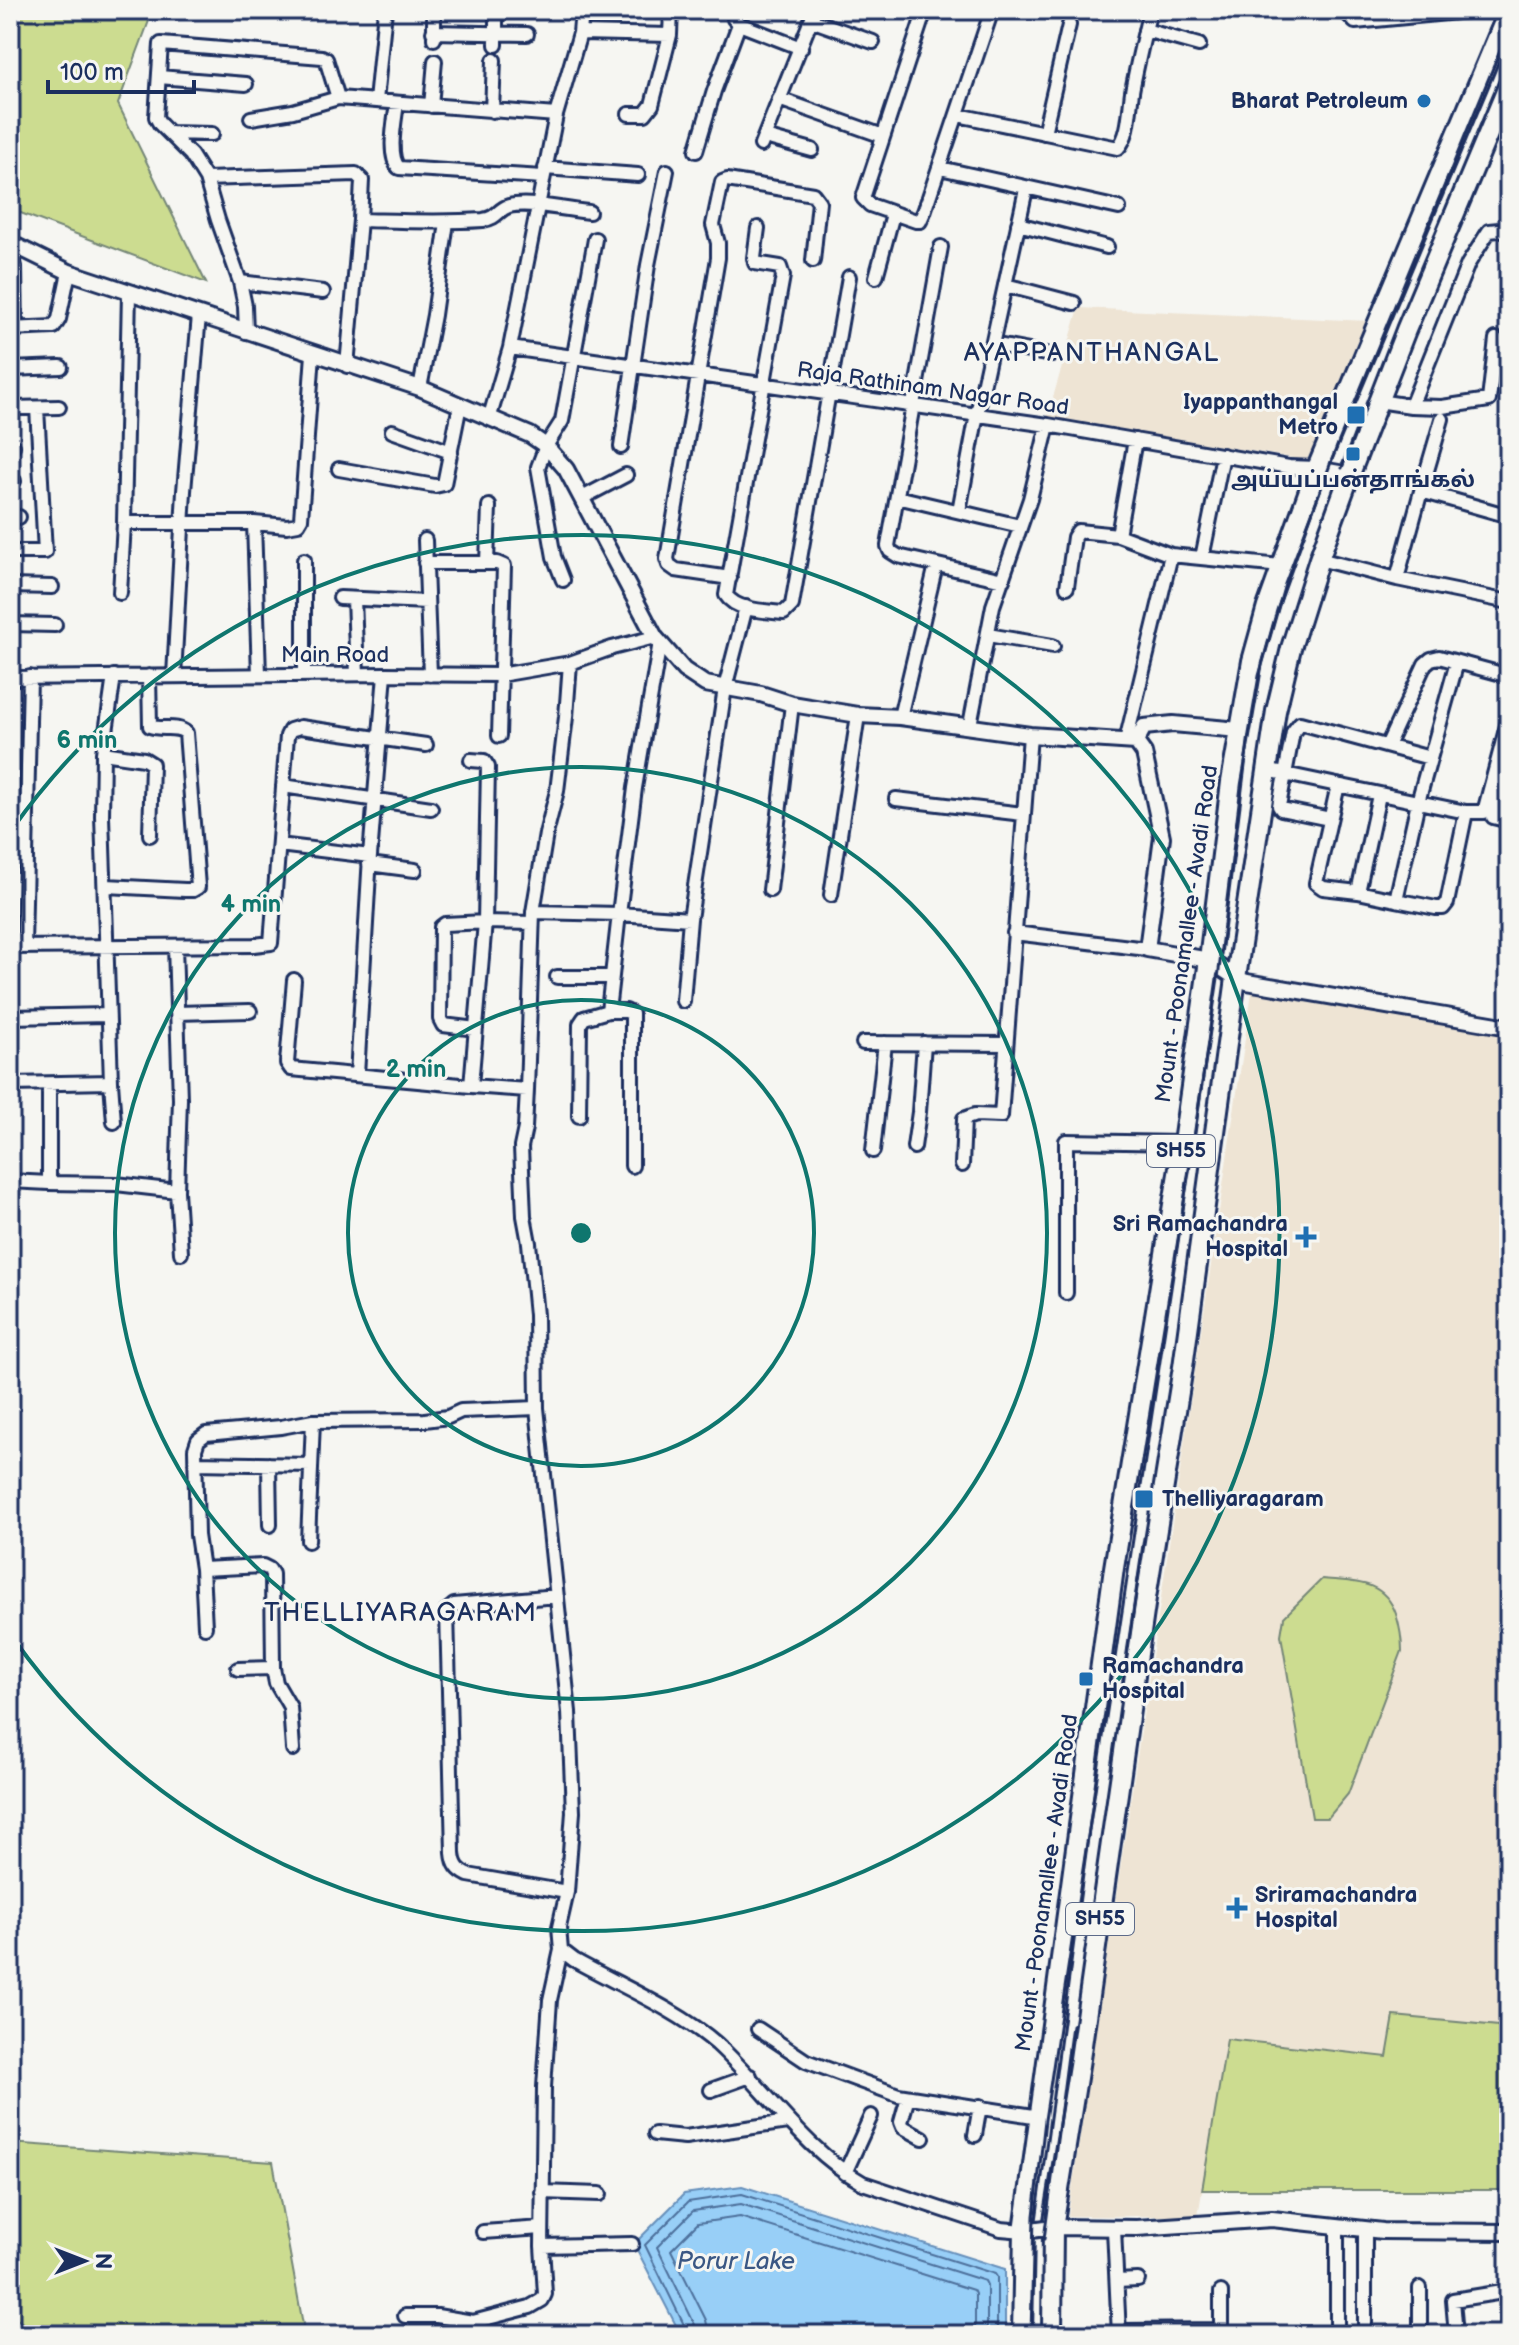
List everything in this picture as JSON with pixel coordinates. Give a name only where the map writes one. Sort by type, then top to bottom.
[{"type":"main road","name":"Mount - Poonamallee - Avadi Road","points":[[1022,2335],[1024,2231],[1114,1568],[1183,1143],[1239,730],[1252,661],[1281,566],[1317,468],[1505,11]]},
{"type":"main road","name":"SH55","points":[[1052,2335],[1053,2227],[1183,1367],[1236,978],[1276,772],[1291,648],[1319,559],[1378,401],[1509,84]]},
{"type":"street","points":[[376,101],[385,10]]},
{"type":"street","points":[[434,10],[434,36],[496,39],[527,34]]},
{"type":"street","points":[[496,10],[496,39]]},
{"type":"street","points":[[490,416],[510,348],[556,115],[580,33],[582,10]]},
{"type":"street","points":[[629,114],[645,114],[650,110],[670,35],[671,10]]},
{"type":"street","points":[[733,10],[739,24],[801,48]]},
{"type":"street","points":[[925,10],[863,198],[870,205],[914,221],[920,221],[940,168],[992,10]]},
{"type":"street","points":[[958,115],[1116,148],[1121,146],[1150,10]]},
{"type":"street","points":[[1344,10],[1355,22],[1478,10]]},
{"type":"street","points":[[812,150],[763,141],[813,15],[873,42]]},
{"type":"street","points":[[696,151],[739,24]]},
{"type":"street","points":[[1044,133],[1069,25]]},
{"type":"street","points":[[1145,30],[1199,45]]},
{"type":"street","points":[[580,33],[670,35]]},
{"type":"street","points":[[246,332],[240,282],[206,179],[191,155],[156,117],[161,44],[322,57],[326,59],[338,98]]},
{"type":"street","points":[[492,111],[494,60]]},
{"type":"street","points":[[431,106],[435,61]]},
{"type":"street","points":[[159,77],[246,84]]},
{"type":"street","points":[[251,118],[293,111],[338,98],[556,115]]},
{"type":"street","points":[[779,99],[883,136]]},
{"type":"street","points":[[397,103],[393,160],[399,168],[638,175]]},
{"type":"street","points":[[169,133],[212,134]]},
{"type":"street","points":[[940,168],[1119,208]]},
{"type":"street","points":[[621,447],[648,265],[667,171]]},
{"type":"street","points":[[206,179],[356,174],[362,180],[347,366]]},
{"type":"street","points":[[730,578],[676,570],[667,559],[719,250],[713,225],[722,182],[727,180],[813,194],[819,202],[813,261]]},
{"type":"street","points":[[959,511],[1026,189]]},
{"type":"street","points":[[360,220],[447,222],[494,218],[505,207],[511,206],[589,212]]},
{"type":"street","points":[[876,277],[893,214]]},
{"type":"street","points":[[420,388],[447,222]]},
{"type":"street","points":[[1018,224],[1107,247]]},
{"type":"street","points":[[758,228],[755,263],[780,267],[783,276],[726,595],[728,599],[746,607],[784,613],[792,605],[849,277]]},
{"type":"street","points":[[1411,406],[1468,264],[1489,231],[1509,229]]},
{"type":"street","points":[[563,580],[554,557],[538,467],[546,446],[562,421],[595,239]]},
{"type":"street","points":[[10,243],[69,272],[420,388],[530,435],[546,446],[566,469],[658,639],[684,670],[705,684],[858,715],[970,725],[1030,735],[1131,742],[1144,753],[1162,837],[1147,949]]},
{"type":"street","points":[[941,247],[888,546],[898,556],[1003,580]]},
{"type":"street","points":[[24,252],[12,266],[17,274],[13,329],[54,327],[59,319],[69,272]]},
{"type":"street","points":[[240,282],[323,292]]},
{"type":"street","points":[[1005,285],[1074,303]]},
{"type":"street","points":[[120,593],[129,293]]},
{"type":"street","points":[[174,676],[199,315]]},
{"type":"street","points":[[1378,401],[1442,407],[1489,400],[1496,339]]},
{"type":"street","points":[[992,344],[1051,355]]},
{"type":"street","name":"Raja Rathinam Nagar Road","points":[[510,348],[977,414],[1289,467],[1350,474]]},
{"type":"street","points":[[124,523],[294,526],[301,519],[313,354]]},
{"type":"street","points":[[10,369],[61,367]]},
{"type":"street","points":[[339,469],[439,486],[444,484],[460,405]]},
{"type":"street","points":[[10,408],[59,407]]},
{"type":"street","points":[[10,552],[45,552],[37,408]]},
{"type":"street","points":[[1397,579],[1442,419]]},
{"type":"street","points":[[970,725],[993,606],[1030,499],[1048,425]]},
{"type":"street","points":[[392,431],[451,452]]},
{"type":"street","points":[[1118,535],[1135,440]]},
{"type":"street","points":[[1202,558],[1223,455]]},
{"type":"street","points":[[582,498],[626,475]]},
{"type":"street","points":[[1421,491],[1509,516]]},
{"type":"street","points":[[897,497],[1020,526]]},
{"type":"street","points":[[487,563],[489,506]]},
{"type":"street","points":[[254,523],[259,675]]},
{"type":"street","points":[[1067,587],[1076,533],[1081,531],[1118,535],[1171,555],[1281,566]]},
{"type":"street","points":[[425,540],[430,675]]},
{"type":"street","points":[[1131,742],[1171,555]]},
{"type":"street","points":[[1319,559],[1509,602]]},
{"type":"street","points":[[304,560],[304,675]]},
{"type":"street","points":[[425,563],[501,563],[505,569],[499,736]]},
{"type":"street","points":[[900,717],[936,565]]},
{"type":"street","points":[[10,586],[52,587]]},
{"type":"street","points":[[340,598],[427,602]]},
{"type":"street","points":[[354,599],[357,674]]},
{"type":"street","points":[[683,1001],[690,919],[725,688],[746,607]]},
{"type":"street","points":[[10,624],[55,625]]},
{"type":"street","points":[[988,635],[1053,646]]},
{"type":"street","points":[[608,1011],[658,639]]},
{"type":"street","name":"Main Road","points":[[10,678],[500,675],[570,663],[612,648],[658,639]]},
{"type":"street","points":[[1387,746],[1425,664],[1431,659],[1439,657],[1509,676]]},
{"type":"street","points":[[1396,900],[1418,802],[1457,662]]},
{"type":"street","points":[[405,2316],[437,2316],[473,2322],[537,2304],[545,2294],[542,2246],[544,2087],[550,2000],[561,1950],[559,1927],[567,1892],[573,1812],[569,1712],[537,1408],[535,1300],[521,1169],[533,918],[540,861],[557,791],[570,663]]},
{"type":"street","points":[[357,1075],[385,674]]},
{"type":"street","points":[[114,676],[103,753],[102,816],[107,1015],[114,1122]]},
{"type":"street","points":[[106,886],[185,890],[198,887],[186,733],[180,728],[150,726],[149,676]]},
{"type":"street","points":[[24,947],[30,677]]},
{"type":"street","points":[[770,890],[792,704]]},
{"type":"street","points":[[831,895],[858,715]]},
{"type":"street","points":[[1276,772],[1466,812],[1484,812],[1509,718]]},
{"type":"street","points":[[1330,819],[1281,809],[1279,806],[1276,772],[1300,723],[1430,758]]},
{"type":"street","points":[[1131,742],[1144,727],[1173,724],[1239,730]]},
{"type":"street","points":[[10,947],[105,948],[271,943],[287,736],[290,730],[294,728],[426,745]]},
{"type":"street","points":[[962,1165],[964,1119],[975,1115],[1001,1116],[1030,735]]},
{"type":"street","points":[[103,753],[144,759],[152,764],[150,835]]},
{"type":"street","points":[[1509,754],[1493,817],[1509,821]]},
{"type":"street","points":[[471,760],[484,761],[488,767],[485,922],[471,1086]]},
{"type":"street","points":[[1338,785],[1316,883],[1323,888],[1443,908],[1447,903],[1466,812]]},
{"type":"street","points":[[283,786],[431,808]]},
{"type":"street","points":[[1358,892],[1379,795]]},
{"type":"street","points":[[896,799],[1023,814]]},
{"type":"street","points":[[10,818],[27,819]]},
{"type":"street","points":[[279,845],[415,870]]},
{"type":"street","points":[[10,885],[26,885]]},
{"type":"street","points":[[476,1029],[441,1023],[440,931],[445,924],[619,914],[690,919]]},
{"type":"street","points":[[1014,933],[1209,960],[1236,978],[1276,989],[1509,1027]]},
{"type":"street","points":[[175,946],[180,1099],[177,1191],[181,1253]]},
{"type":"street","points":[[557,977],[611,977]]},
{"type":"street","points":[[294,980],[288,1067],[527,1090]]},
{"type":"street","points":[[177,1013],[250,1011]]},
{"type":"street","points":[[579,1116],[580,1024],[584,1018],[608,1011],[630,1012],[632,1166]]},
{"type":"street","points":[[10,1017],[107,1015]]},
{"type":"street","points":[[863,1043],[1006,1044]]},
{"type":"street","points":[[873,1151],[885,1043]]},
{"type":"street","points":[[914,1147],[924,1043]]},
{"type":"street","points":[[10,1084],[111,1082]]},
{"type":"street","points":[[49,1084],[49,1183]]},
{"type":"street","points":[[1066,1293],[1066,1141],[1183,1143]]},
{"type":"street","points":[[10,1181],[116,1184],[177,1191]]},
{"type":"street","points":[[205,1627],[195,1463],[196,1444],[206,1434],[313,1421],[425,1420],[448,1417],[461,1411],[537,1408]]},
{"type":"street","points":[[308,1541],[313,1421]]},
{"type":"street","points":[[195,1463],[311,1465]]},
{"type":"street","points":[[269,1464],[270,1525]]},
{"type":"street","points":[[202,1569],[259,1566],[269,1569],[272,1574],[273,1668],[276,1683],[290,1707],[293,1749]]},
{"type":"street","points":[[557,1596],[454,1605],[447,1611],[452,1837],[454,1862],[459,1871],[567,1892]]},
{"type":"street","points":[[238,1669],[273,1668]]},
{"type":"street","points":[[561,1950],[682,2019],[714,2042],[750,2076],[788,2122],[845,2173],[863,2183],[1001,2229],[1114,2229],[1272,2219],[1365,2230],[1509,2232]]},
{"type":"street","points":[[758,2029],[806,2061],[908,2097],[1040,2117]]},
{"type":"street","points":[[711,2090],[750,2076]]},
{"type":"street","points":[[908,2097],[901,2122],[903,2127],[923,2138]]},
{"type":"street","points":[[975,2135],[980,2106]]},
{"type":"street","points":[[845,2173],[871,2116]]},
{"type":"street","points":[[655,2134],[685,2137],[788,2122]]},
{"type":"street","points":[[542,2192],[600,2194]]},
{"type":"street","points":[[483,2229],[542,2226]]},
{"type":"street","points":[[1337,2226],[1337,2335]]},
{"type":"street","points":[[1114,2229],[1119,2333],[1221,2332],[1221,2292]]},
{"type":"street","points":[[1365,2230],[1365,2335]]},
{"type":"street","points":[[542,2246],[632,2244]]},
{"type":"street","points":[[1117,2281],[1138,2280]]},
{"type":"street","points":[[1420,2288],[1420,2335]]},
{"type":"street","points":[[1456,2335],[1453,2300],[1509,2291]]},
{"type":"shaded area","points":[[1079,308],[1369,321],[1311,461],[1047,418]]},
{"type":"shaded area","points":[[1252,992],[1509,1032],[1509,2027],[1394,2016],[1388,2057],[1227,2039],[1198,2216],[1068,2216]]},
{"type":"green space","points":[[10,10],[153,10],[118,104],[206,283],[10,209]]},
{"type":"green space","points":[[1322,1579],[1366,1584],[1384,1594],[1396,1614],[1402,1651],[1348,1794],[1328,1818],[1312,1818],[1281,1635],[1284,1617]]},
{"type":"green space","points":[[1394,2016],[1509,2027],[1509,2190],[1202,2190],[1227,2039],[1387,2057]]},
{"type":"green space","points":[[10,2143],[273,2162],[304,2330],[334,2335],[37,2335],[10,2313]]},
{"type":"water","name":"Porur Lake","points":[[742,2186],[1005,2269],[1005,2335],[681,2335],[634,2244],[684,2194]]},
{"type":"railway","points":[[1031,2335],[1034,2216],[1045,2120],[1218,978],[1259,676],[1285,584],[1339,441],[1509,29]]},
{"type":"railway","points":[[1342,468],[1367,404]]},
{"type":"railway","points":[[1120,1700],[1144,1538]]},
{"type":"railway","points":[[1044,2239],[1072,2025]]},
{"type":"place","name":"Bharat Petroleum","points":[[1424,101]]},
{"type":"place","name":"Iyappanthangal Metro","points":[[1356,415]]},
{"type":"place","name":"அய்யப்பன்தாங்கல்","points":[[1353,454]]},
{"type":"place","name":"Sri Ramachandra Hospital","points":[[1306,1237]]},
{"type":"place","name":"Thelliyaragaram","points":[[1144,1499]]},
{"type":"place","name":"Ramachandra Hospital","points":[[1086,1679]]},
{"type":"place","name":"Sriramachandra Hospital","points":[[1237,1908]]},
{"type":"district","name":"AYAPPANTHANGAL","points":[[1092,353]]},
{"type":"district","name":"THELLIYARAGARAM","points":[[401,1613]]}]
